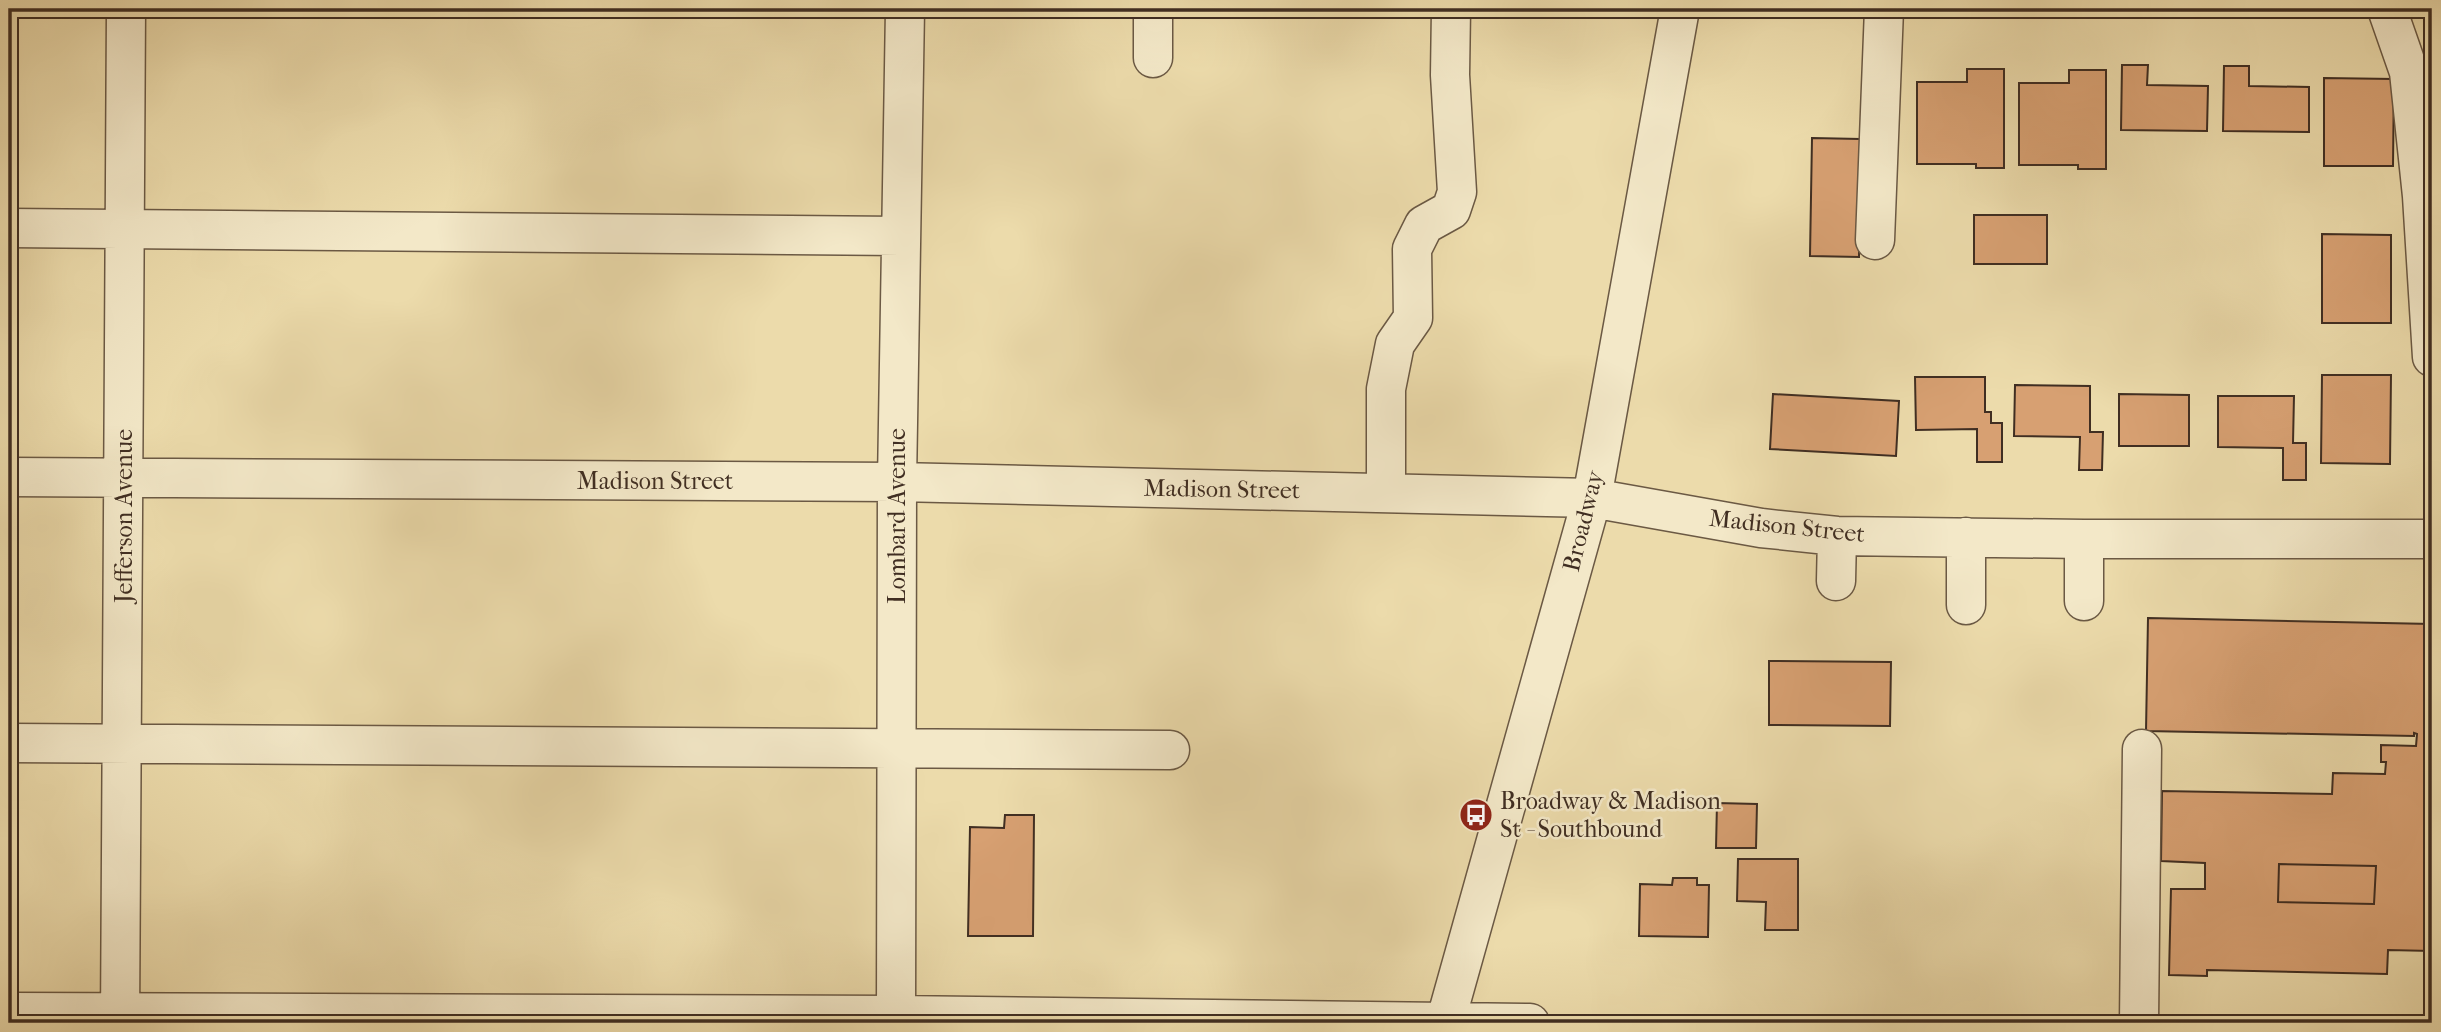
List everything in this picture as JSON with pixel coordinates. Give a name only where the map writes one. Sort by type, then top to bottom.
[{"type":"street","name":"Jefferson Avenue","points":[[120,1018],[126,9]]},
{"type":"street","name":"Lombard Avenue","points":[[896,1019],[897,482],[905,9]]},
{"type":"street","points":[[1153,9],[1153,58]]},
{"type":"street","points":[[1386,493],[1386,389],[1395,344],[1413,318],[1412,249],[1424,225],[1451,211],[1457,192],[1450,75],[1451,9]]},
{"type":"street","name":"Broadway","points":[[1446,1022],[1592,498],[1681,9]]},
{"type":"street","points":[[1875,240],[1884,9]]},
{"type":"street","points":[[2382,9],[2409,72],[2422,196],[2432,357]]},
{"type":"street","points":[[9,228],[901,236]]},
{"type":"street","name":"Madison Street","points":[[9,477],[897,482],[1592,498],[1761,528],[1837,536],[2432,539]]},
{"type":"street","points":[[1836,581],[1837,536]]},
{"type":"street","points":[[1966,537],[1966,605]]},
{"type":"street","points":[[2084,539],[2084,601]]},
{"type":"street","points":[[9,743],[1170,750]]},
{"type":"street","points":[[2139,1023],[2142,749]]},
{"type":"street","points":[[9,1012],[120,1018],[1530,1023]]},
{"type":"building","points":[[2122,65],[2148,65],[2147,85],[2208,86],[2207,131],[2121,130]]},
{"type":"building","points":[[2224,66],[2249,66],[2249,86],[2309,87],[2309,132],[2223,131]]},
{"type":"building","points":[[1967,69],[2004,69],[2004,168],[1976,168],[1976,164],[1917,164],[1917,82],[1967,82]]},
{"type":"building","points":[[2069,70],[2106,70],[2106,169],[2078,169],[2078,165],[2019,165],[2019,83],[2069,83]]},
{"type":"building","points":[[2324,78],[2394,79],[2393,166],[2324,166]]},
{"type":"building","points":[[1812,138],[1860,139],[1859,257],[1810,256]]},
{"type":"building","points":[[1974,215],[2047,215],[2047,264],[1974,264]]},
{"type":"building","points":[[2322,234],[2391,235],[2391,323],[2322,323]]},
{"type":"building","points":[[2322,375],[2391,375],[2390,464],[2321,463]]},
{"type":"building","points":[[1915,377],[1985,377],[1985,412],[1991,412],[1991,423],[2002,423],[2002,462],[1977,462],[1977,429],[1916,430]]},
{"type":"building","points":[[2015,385],[2090,386],[2090,432],[2103,432],[2102,470],[2079,470],[2080,437],[2014,436]]},
{"type":"building","points":[[1773,394],[1899,401],[1896,456],[1770,449]]},
{"type":"building","points":[[2119,394],[2189,395],[2189,446],[2119,446]]},
{"type":"building","points":[[2218,396],[2294,396],[2293,443],[2306,443],[2306,480],[2283,480],[2283,448],[2218,447]]},
{"type":"building","points":[[2148,618],[2432,624],[2432,951],[2388,950],[2387,974],[2207,970],[2207,976],[2169,975],[2171,889],[2205,889],[2205,863],[2161,861],[2162,791],[2332,794],[2333,773],[2385,774],[2386,762],[2381,762],[2381,745],[2416,746],[2417,734],[2146,731]],"holes":[[[2279,864],[2376,866],[2374,904],[2278,902]]]},
{"type":"building","points":[[1769,661],[1891,662],[1890,726],[1769,725]]},
{"type":"building","points":[[1717,803],[1757,804],[1756,848],[1716,848]]},
{"type":"building","points":[[1005,815],[1034,815],[1033,936],[968,936],[970,827],[1004,828]]},
{"type":"building","points":[[1738,859],[1798,859],[1798,930],[1765,930],[1766,902],[1737,901]]},
{"type":"building","points":[[2279,864],[2376,866],[2374,904],[2278,902]]},
{"type":"building","points":[[1673,878],[1697,878],[1697,885],[1709,885],[1708,937],[1639,936],[1640,884],[1672,885]]},
{"type":"place","name":"Broadway & Madison St - Southbound","points":[[1476,815]]}]
